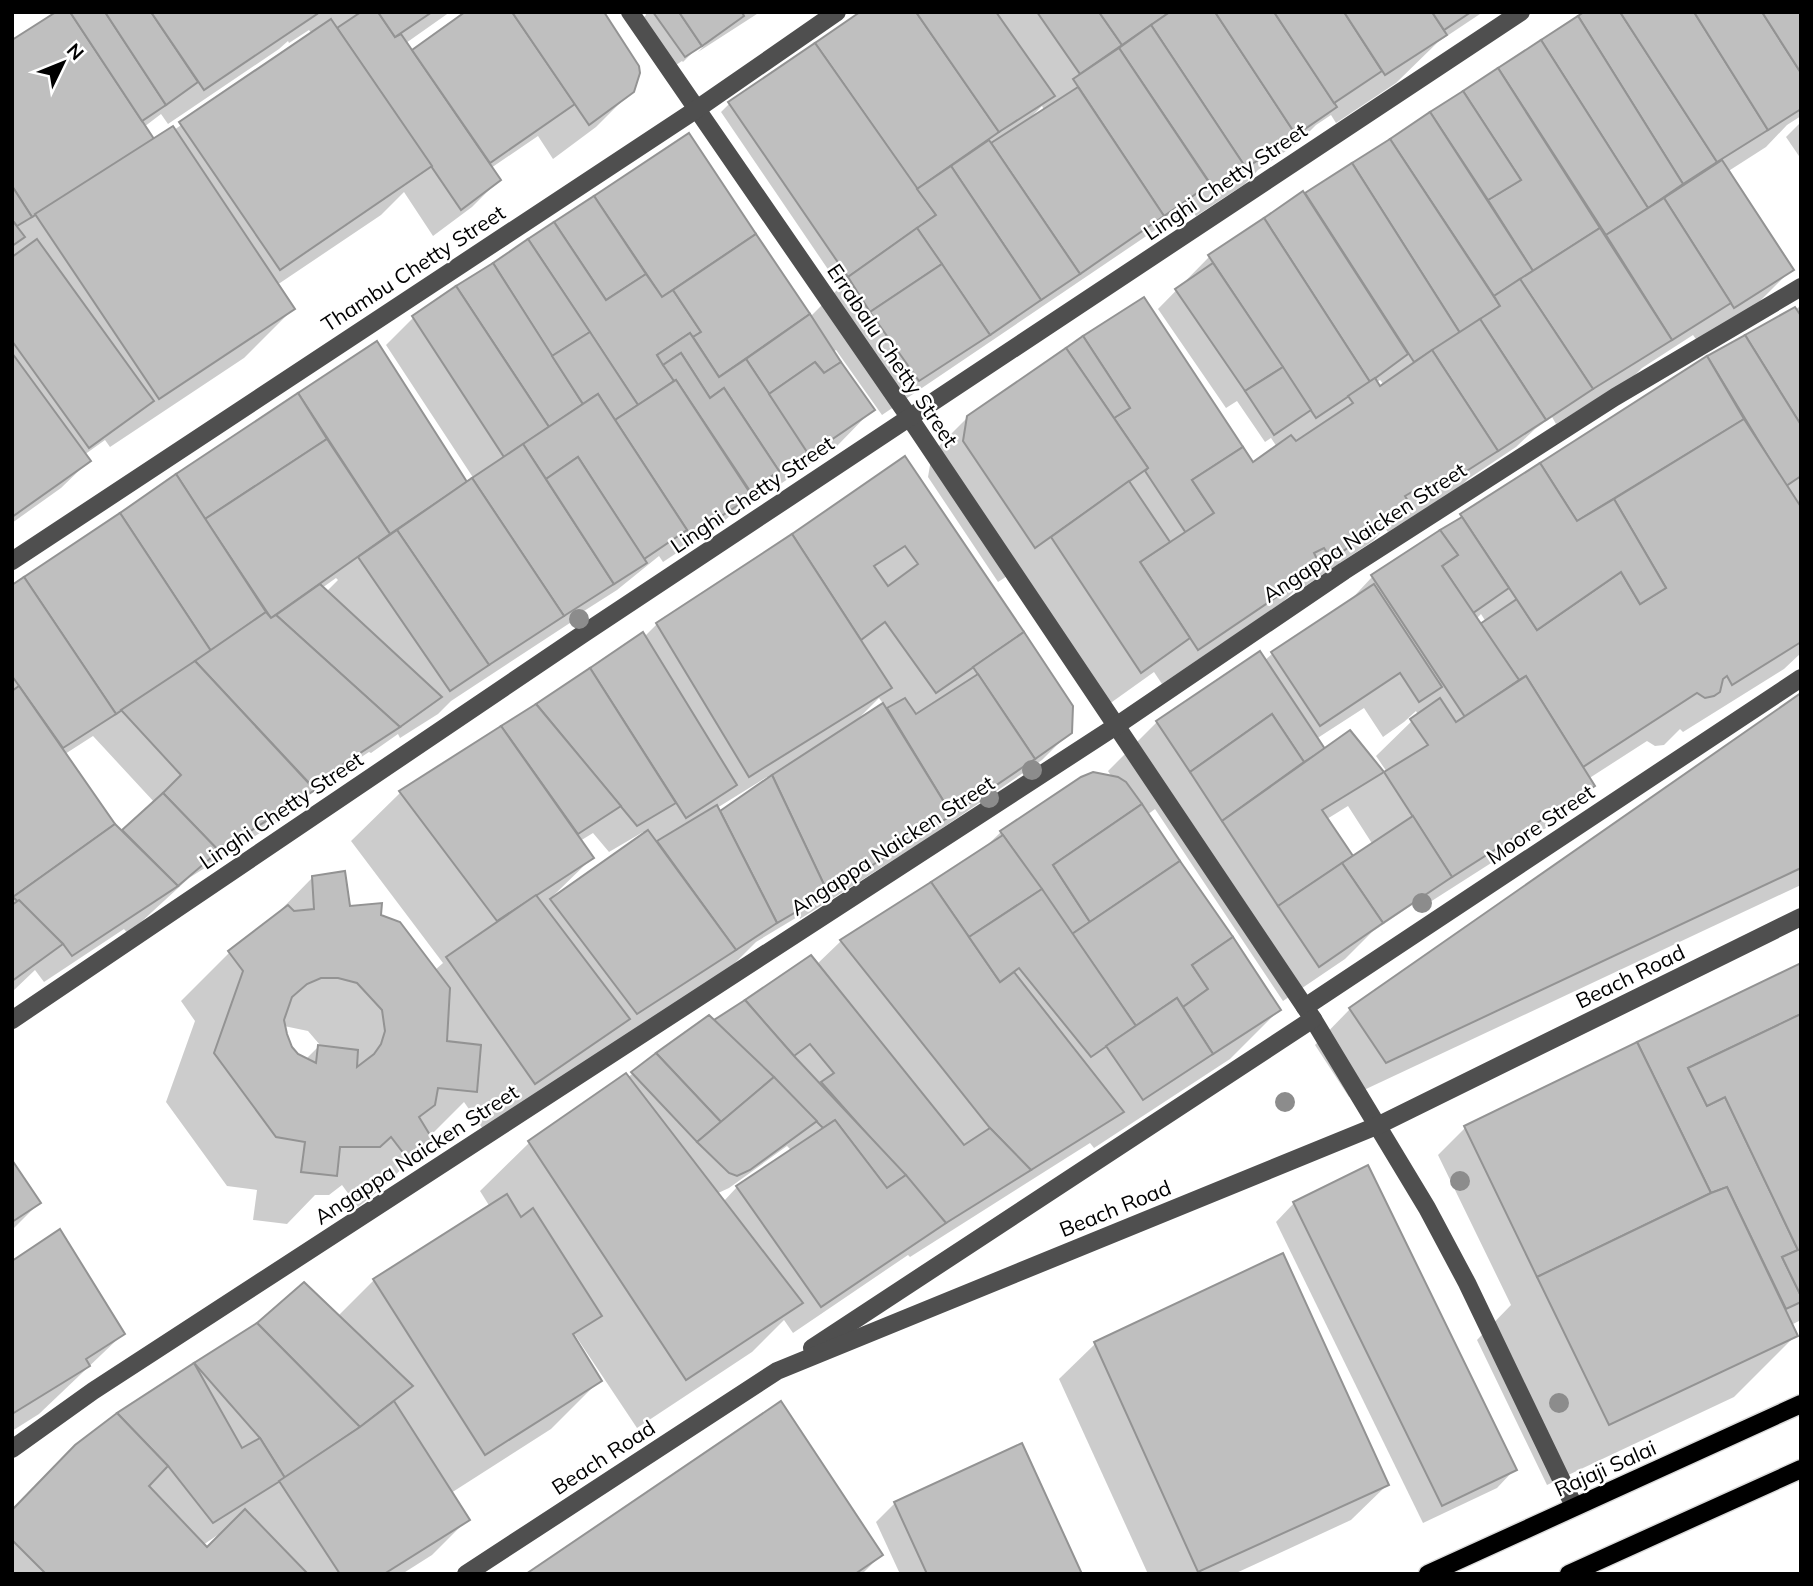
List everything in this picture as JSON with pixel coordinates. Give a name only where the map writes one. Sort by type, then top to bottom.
[{"type":"main road","name":"Rajaji Salai","points":[[1428,1574],[1801,1404]]},
{"type":"main road","points":[[1569,1574],[1801,1469]]},
{"type":"street","name":"Errabalu Chetty Street","points":[[630,12],[909,417],[1309,1013],[1427,1208],[1574,1506]]},
{"type":"street","name":"Thambu Chetty Street","points":[[12,561],[697,109],[837,12]]},
{"type":"street","name":"Linghi Chetty Street","points":[[12,1020],[583,634],[1521,12]]},
{"type":"street","name":"Angappa Naicken Street","points":[[12,1449],[104,1384],[1116,726],[1343,571],[1615,397],[1801,287]]},
{"type":"street","name":"Moore Street","points":[[777,1371],[1801,678]]},
{"type":"street","name":"Beach Road","points":[[466,1574],[777,1371],[1379,1125],[1801,917]]},
{"type":"building","points":[[56,12],[70,12],[154,139],[32,217],[12,186],[12,40]]},
{"type":"building","points":[[70,12],[105,12],[166,105],[142,121]]},
{"type":"building","points":[[105,12],[151,12],[198,82],[166,105]]},
{"type":"building","points":[[151,12],[315,12],[317,14],[204,90]]},
{"type":"building","points":[[361,12],[378,12],[395,37],[401,34],[501,180],[461,210],[337,28]]},
{"type":"building","points":[[378,12],[432,12],[395,37]]},
{"type":"building","points":[[465,12],[512,12],[575,104],[490,163],[412,50]]},
{"type":"building","points":[[512,12],[604,12],[639,66],[640,73],[634,92],[589,125]]},
{"type":"building","points":[[653,12],[679,12],[702,46],[685,57]]},
{"type":"building","points":[[679,12],[742,12],[744,16],[702,46]]},
{"type":"building","points":[[860,12],[916,12],[999,132],[917,189],[815,43]]},
{"type":"building","points":[[916,12],[996,12],[1055,96],[999,132]]},
{"type":"building","points":[[1037,12],[1099,12],[1122,45],[1080,74]]},
{"type":"building","points":[[1099,12],[1166,12],[1167,14],[1122,45]]},
{"type":"building","points":[[1170,12],[1215,12],[1296,135],[1246,168],[1151,25]]},
{"type":"building","points":[[1215,12],[1274,12],[1337,107],[1296,135]]},
{"type":"building","points":[[1274,12],[1344,12],[1382,71],[1334,103]]},
{"type":"building","points":[[1344,12],[1432,12],[1447,35],[1385,75]]},
{"type":"building","points":[[1432,12],[1471,12],[1444,30]]},
{"type":"building","points":[[1584,12],[1620,12],[1717,162],[1683,184],[1578,16]]},
{"type":"building","points":[[1620,12],[1694,12],[1768,130],[1717,162]]},
{"type":"building","points":[[1694,12],[1762,12],[1801,73],[1801,109],[1768,130]]},
{"type":"building","points":[[1762,12],[1801,12],[1801,73]]},
{"type":"building","points":[[1578,16],[1683,184],[1648,208],[1541,40]]},
{"type":"building","points":[[331,19],[432,166],[280,270],[179,122]]},
{"type":"building","points":[[1151,25],[1246,168],[1214,189],[1119,48]]},
{"type":"building","points":[[1541,40],[1648,208],[1606,235],[1498,68]]},
{"type":"building","points":[[815,43],[936,215],[848,277],[728,102]]},
{"type":"building","points":[[1119,48],[1210,184],[1164,216],[1073,79]]},
{"type":"building","points":[[1498,68],[1600,228],[1533,271],[1488,200],[1521,180],[1463,91]]},
{"type":"building","points":[[1078,87],[1164,216],[1080,274],[991,143]]},
{"type":"building","points":[[1463,91],[1521,180],[1488,200],[1430,112]]},
{"type":"building","points":[[1430,112],[1533,271],[1494,296],[1390,139]]},
{"type":"building","points":[[173,126],[295,309],[159,399],[35,214]]},
{"type":"building","points":[[689,133],[756,234],[662,297],[594,196]]},
{"type":"building","points":[[1390,139],[1500,306],[1460,333],[1352,163]]},
{"type":"building","points":[[989,140],[1080,274],[1041,300],[951,166]]},
{"type":"building","points":[[1722,160],[1794,270],[1734,308],[1664,198]]},
{"type":"building","points":[[1352,163],[1460,333],[1414,362],[1305,193]]},
{"type":"building","points":[[951,166],[1041,300],[990,335],[917,228],[936,215],[917,189]]},
{"type":"building","points":[[12,186],[32,217],[17,226],[12,220]]},
{"type":"building","points":[[1303,191],[1408,354],[1370,382],[1264,218]]},
{"type":"building","points":[[594,196],[646,274],[606,300],[554,222]]},
{"type":"building","points":[[1664,198],[1731,303],[1672,340],[1606,235]]},
{"type":"building","points":[[1264,218],[1370,382],[1316,418],[1208,255]]},
{"type":"building","points":[[12,220],[25,237],[12,246]]},
{"type":"building","points":[[554,222],[606,300],[646,274],[662,297],[673,290],[701,332],[693,337],[690,333],[657,355],[674,381],[638,405],[528,239]]},
{"type":"building","points":[[917,228],[942,264],[870,312],[848,277]]},
{"type":"building","points":[[1600,228],[1672,340],[1593,389],[1520,279]]},
{"type":"building","points":[[756,234],[810,314],[719,377],[693,337],[701,332],[673,290]]},
{"type":"building","points":[[37,239],[154,401],[89,448],[12,341],[12,257]]},
{"type":"building","points":[[528,239],[590,332],[552,356],[493,263]]},
{"type":"building","points":[[493,263],[583,404],[549,427],[456,286]]},
{"type":"building","points":[[1213,263],[1283,367],[1245,391],[1175,289]]},
{"type":"building","points":[[942,264],[990,335],[919,381],[870,312]]},
{"type":"building","points":[[1520,279],[1593,389],[1546,420],[1480,319],[1500,306],[1494,296]]},
{"type":"building","points":[[456,286],[549,427],[504,457],[412,316]]},
{"type":"building","points":[[1144,297],[1243,447],[1192,480],[1214,513],[1186,533],[1145,471],[1148,468],[1114,418],[1130,408],[1083,336]]},
{"type":"building","points":[[1795,307],[1801,316],[1801,425],[1745,335]]},
{"type":"building","points":[[810,314],[841,362],[824,373],[815,362],[769,394],[746,359]]},
{"type":"building","points":[[1480,319],[1546,420],[1498,451],[1432,350]]},
{"type":"building","points":[[590,332],[638,405],[615,420],[598,394],[583,404],[552,356]]},
{"type":"building","points":[[690,333],[719,377],[746,359],[808,452],[779,471],[724,388],[710,398],[681,353],[663,365],[657,355]]},
{"type":"building","points":[[1745,335],[1801,425],[1801,476],[1786,486],[1707,356]]},
{"type":"building","points":[[1083,336],[1130,408],[1114,418],[1066,348]]},
{"type":"building","points":[[377,341],[467,482],[390,534],[298,393]]},
{"type":"building","points":[[1066,348],[1148,468],[1035,548],[963,441],[967,416]]},
{"type":"building","points":[[1432,350],[1498,451],[1424,498],[1417,489],[1405,496],[1411,506],[1331,559],[1324,548],[1314,553],[1321,567],[1198,650],[1140,562],[1214,513],[1192,480],[1243,447],[1253,462],[1291,435],[1296,441],[1353,403],[1348,396],[1375,378],[1380,386]]},
{"type":"building","points":[[12,353],[91,461],[12,517]]},
{"type":"building","points":[[681,353],[710,398],[724,388],[779,471],[750,491],[676,380],[674,381],[663,365]]},
{"type":"building","points":[[1707,356],[1744,419],[1577,521],[1540,463]]},
{"type":"building","points":[[815,362],[824,373],[841,362],[875,410],[809,455],[769,394]]},
{"type":"building","points":[[1283,367],[1311,410],[1274,435],[1245,391]]},
{"type":"building","points":[[676,380],[752,496],[691,536],[615,420]]},
{"type":"building","points":[[298,393],[327,439],[205,519],[176,474]]},
{"type":"building","points":[[598,394],[687,530],[644,559],[578,457],[546,479],[523,444]]},
{"type":"building","points":[[1744,419],[1801,507],[1801,642],[1732,685],[1727,676],[1723,679],[1720,692],[1714,696],[1705,698],[1697,693],[1583,767],[1526,676],[1519,680],[1480,624],[1517,599],[1537,630],[1621,572],[1640,604],[1666,588],[1614,499]]},
{"type":"building","points":[[327,439],[390,534],[271,618],[205,519]]},
{"type":"building","points":[[523,444],[614,584],[564,616],[472,478]]},
{"type":"building","points":[[905,456],[1024,632],[936,693],[885,622],[861,640],[792,534]],"holes":[[[905,546],[918,564],[888,586],[874,566]]]},
{"type":"building","points":[[578,457],[647,563],[614,584],[546,479]]},
{"type":"building","points":[[1540,463],[1577,521],[1614,499],[1666,588],[1640,604],[1621,572],[1537,630],[1460,514]]},
{"type":"building","points":[[176,474],[266,612],[211,651],[120,513]]},
{"type":"building","points":[[472,478],[564,616],[489,665],[397,530]]},
{"type":"building","points":[[1129,481],[1170,542],[1140,562],[1190,638],[1141,673],[1051,537]]},
{"type":"building","points":[[120,513],[211,651],[116,714],[24,577]]},
{"type":"building","points":[[1462,517],[1509,588],[1473,613],[1442,566],[1458,555],[1440,530]]},
{"type":"building","points":[[397,530],[489,665],[450,691],[358,557]]},
{"type":"building","points":[[1440,530],[1458,555],[1442,566],[1519,680],[1465,717],[1371,575]]},
{"type":"building","points":[[792,534],[892,688],[749,777],[656,623]]},
{"type":"building","points":[[24,577],[116,714],[63,748],[12,676],[12,585]]},
{"type":"building","points":[[320,584],[442,697],[400,727],[276,615]]},
{"type":"building","points":[[1374,584],[1442,687],[1419,702],[1400,673],[1320,726],[1271,652]]},
{"type":"building","points":[[266,612],[271,618],[276,615],[400,727],[311,785],[195,661]]},
{"type":"building","points":[[643,632],[737,785],[686,818],[590,668]]},
{"type":"building","points":[[1024,632],[1073,706],[1072,733],[1035,759],[973,667]]},
{"type":"building","points":[[1260,651],[1325,749],[1304,762],[1272,714],[1190,772],[1156,721]]},
{"type":"building","points":[[195,661],[315,790],[219,851],[163,793],[181,775],[121,710]]},
{"type":"building","points":[[590,668],[676,803],[637,826],[536,704]]},
{"type":"building","points":[[978,674],[1035,759],[952,815],[887,708],[905,698],[916,714]]},
{"type":"building","points":[[1526,676],[1595,786],[1452,877],[1384,772],[1428,745],[1410,719],[1440,698],[1456,722]]},
{"type":"building","points":[[19,686],[115,824],[13,897],[12,691]]},
{"type":"building","points":[[1801,693],[1801,868],[1386,1063],[1349,1008]]},
{"type":"building","points":[[883,703],[952,815],[828,893],[772,775]]},
{"type":"building","points":[[536,704],[621,806],[578,834],[501,726]]},
{"type":"building","points":[[1272,714],[1304,762],[1222,821],[1190,772]]},
{"type":"building","points":[[501,726],[594,858],[497,921],[399,791]]},
{"type":"building","points":[[1350,730],[1384,772],[1322,810],[1353,856],[1278,906],[1222,821]]},
{"type":"building","points":[[1093,772],[1118,777],[1126,782],[1142,804],[1053,865],[1090,922],[1072,934],[1000,831],[1081,777]]},
{"type":"building","points":[[772,775],[828,893],[777,923],[720,811]]},
{"type":"building","points":[[163,793],[219,851],[178,886],[122,830]]},
{"type":"building","points":[[1142,804],[1180,861],[1090,922],[1053,865]]},
{"type":"building","points":[[717,805],[777,923],[736,950],[657,841]]},
{"type":"building","points":[[1413,816],[1452,877],[1383,923],[1342,863]]},
{"type":"building","points":[[115,824],[178,886],[72,956],[63,944],[13,897]]},
{"type":"building","points":[[648,830],[736,950],[637,1014],[550,899]]},
{"type":"building","points":[[1003,835],[1042,889],[969,937],[931,882]]},
{"type":"building","points":[[1180,861],[1233,937],[1192,965],[1208,989],[1183,1007],[1177,998],[1136,1026],[1072,934]]},
{"type":"building","points":[[1342,863],[1383,923],[1319,967],[1278,906]]},
{"type":"building","points":[[345,871],[350,906],[382,903],[381,915],[400,922],[450,988],[447,1041],[481,1045],[477,1092],[438,1088],[435,1105],[419,1117],[433,1140],[408,1159],[391,1137],[380,1147],[340,1147],[337,1176],[301,1172],[305,1142],[276,1137],[214,1053],[243,971],[228,951],[288,905],[294,911],[314,909],[312,876]],"holes":[[[321,978],[338,978],[357,983],[382,1010],[385,1031],[381,1044],[374,1054],[357,1067],[358,1050],[318,1045],[316,1063],[298,1054],[292,1047],[284,1020],[292,997],[307,984]]]},
{"type":"building","points":[[931,882],[1000,982],[1014,972],[1124,1112],[1031,1170],[990,1128],[840,940]]},
{"type":"building","points":[[1042,889],[1136,1026],[1091,1057],[1019,968],[1000,982],[969,937]]},
{"type":"building","points":[[536,895],[630,1019],[535,1084],[446,957]]},
{"type":"building","points":[[19,900],[63,944],[12,981],[12,905]]},
{"type":"building","points":[[1233,937],[1281,1010],[1213,1054],[1183,1007],[1208,989],[1192,965]]},
{"type":"building","points":[[811,955],[964,1145],[990,1128],[1031,1170],[946,1223],[821,1082],[834,1073],[810,1044],[794,1056],[745,1000]]},
{"type":"building","points":[[1801,963],[1801,1014],[1688,1068],[1707,1106],[1725,1097],[1798,1250],[1782,1257],[1801,1296],[1801,1302],[1786,1309],[1727,1187],[1711,1193],[1637,1042]]},
{"type":"building","points":[[1177,998],[1213,1054],[1143,1100],[1106,1046]]},
{"type":"building","points":[[745,1000],[906,1175],[887,1188],[835,1120],[823,1128],[714,1020]]},
{"type":"building","points":[[1801,1014],[1801,1296],[1782,1257],[1798,1250],[1725,1097],[1707,1106],[1688,1068]]},
{"type":"building","points":[[709,1015],[774,1077],[721,1122],[656,1053]]},
{"type":"building","points":[[1637,1042],[1711,1193],[1537,1277],[1464,1126]]},
{"type":"building","points":[[656,1053],[721,1122],[697,1142],[631,1072]]},
{"type":"building","points":[[626,1073],[803,1303],[686,1380],[528,1141]]},
{"type":"building","points":[[774,1077],[817,1121],[750,1170],[737,1176],[729,1173],[697,1142]]},
{"type":"building","points":[[835,1120],[887,1188],[906,1175],[946,1223],[821,1307],[736,1186]]},
{"type":"building","points":[[12,1160],[41,1203],[12,1222]]},
{"type":"building","points":[[1368,1165],[1517,1470],[1442,1506],[1293,1202]]},
{"type":"building","points":[[1727,1187],[1798,1336],[1609,1425],[1537,1277]]},
{"type":"building","points":[[507,1194],[521,1217],[533,1208],[602,1316],[573,1334],[602,1381],[485,1455],[373,1279]]},
{"type":"building","points":[[60,1229],[125,1334],[86,1359],[90,1366],[12,1414],[12,1261]]},
{"type":"building","points":[[1283,1253],[1389,1485],[1198,1572],[1094,1342]]},
{"type":"building","points":[[304,1282],[413,1386],[360,1427],[257,1323]]},
{"type":"building","points":[[257,1323],[360,1427],[285,1478],[260,1438],[194,1363]]},
{"type":"building","points":[[194,1363],[242,1448],[260,1438],[285,1478],[213,1523],[168,1466],[117,1413]]},
{"type":"building","points":[[394,1401],[470,1520],[384,1574],[340,1574],[279,1481]]},
{"type":"building","points":[[781,1401],[883,1555],[855,1574],[526,1574]]},
{"type":"building","points":[[117,1413],[168,1466],[149,1486],[207,1547],[245,1509],[308,1574],[46,1574],[12,1540],[12,1510],[75,1445]]},
{"type":"building","points":[[1022,1443],[1082,1574],[927,1574],[894,1502]]}]
